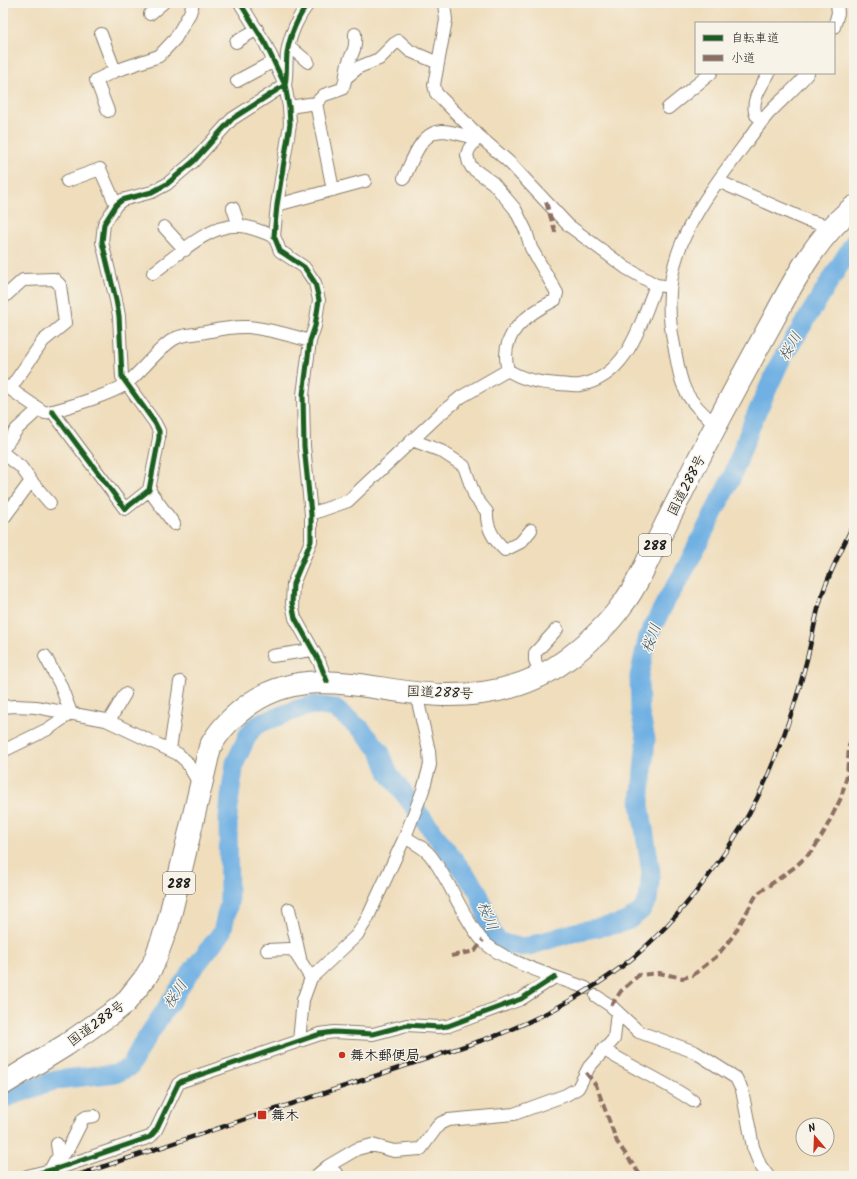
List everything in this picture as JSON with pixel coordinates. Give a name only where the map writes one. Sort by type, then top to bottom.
[{"type":"highway","name":"国道288号","points":[[3,1084],[66,1045],[115,1011],[129,999],[145,978],[153,965],[168,924],[210,747],[216,736],[241,710],[258,699],[284,687],[306,682],[327,681],[441,696],[476,694],[516,686],[540,676],[564,662],[579,650],[611,619],[632,591],[716,425],[786,295],[832,227],[854,207]]},
{"type":"street","points":[[150,14],[163,3]]},
{"type":"street","points":[[108,111],[96,80],[115,71],[159,56],[175,39],[190,13],[193,3]]},
{"type":"street","points":[[240,3],[257,29],[286,85]]},
{"type":"street","points":[[309,3],[299,20],[289,46],[286,85],[290,124],[277,205],[274,236],[280,251],[304,267],[317,290],[319,308],[310,341],[304,396],[303,427],[311,514],[311,541],[293,584],[292,603],[294,618],[324,672],[327,681]]},
{"type":"street","points":[[444,3],[446,20],[434,85],[436,92],[477,137],[510,163],[568,225],[626,268],[656,285],[669,287]]},
{"type":"street","points":[[835,24],[838,13],[837,3]]},
{"type":"street","points":[[236,42],[257,29]]},
{"type":"street","points":[[101,34],[115,71]]},
{"type":"street","points":[[289,107],[316,103],[326,94],[342,90],[347,77],[348,64],[356,47],[355,34]]},
{"type":"street","points":[[347,77],[359,68],[379,59],[399,41],[410,51],[438,63]]},
{"type":"street","points":[[289,46],[308,62]]},
{"type":"street","points":[[237,81],[274,61]]},
{"type":"street","points":[[668,108],[710,74]]},
{"type":"street","points":[[763,121],[756,115],[754,105],[756,96],[767,74]]},
{"type":"street","points":[[716,425],[694,406],[683,386],[673,342],[668,303],[673,264],[691,222],[718,181],[763,121],[807,74]]},
{"type":"street","points":[[52,411],[125,509],[149,490],[159,431],[148,412],[122,377],[116,300],[102,242],[104,224],[116,205],[122,200],[152,192],[167,184],[194,162],[232,119],[286,85]]},
{"type":"street","points":[[316,103],[333,190]]},
{"type":"street","points":[[404,178],[423,141],[428,136],[442,131],[477,137]]},
{"type":"street","points":[[477,137],[469,148],[467,155],[472,168],[493,183],[514,209],[526,231],[531,248],[557,293],[555,300],[527,315],[515,328],[507,351],[508,370]]},
{"type":"street","points":[[67,182],[100,169],[116,205]]},
{"type":"street","points":[[277,205],[365,181]]},
{"type":"street","points":[[718,181],[806,220],[832,227]]},
{"type":"street","points":[[233,208],[240,226]]},
{"type":"street","points":[[152,273],[185,250],[218,230],[229,226],[240,226],[274,236]]},
{"type":"street","points":[[164,227],[185,250]]},
{"type":"street","points":[[3,298],[23,280],[54,279],[60,285],[65,323],[43,341],[7,387],[44,413],[127,384],[174,338],[185,334],[198,334],[223,328],[247,327],[274,331],[310,341]]},
{"type":"street","points":[[508,370],[528,380],[551,384],[580,384],[599,378],[613,369],[631,346],[656,285]]},
{"type":"street","points":[[311,514],[348,501],[438,415],[461,397],[508,370]]},
{"type":"street","points":[[3,449],[17,429],[38,409]]},
{"type":"street","points":[[412,440],[441,451],[464,466],[475,497],[487,512],[486,520],[493,537],[505,550],[521,542],[531,530]]},
{"type":"street","points":[[3,453],[21,467],[50,503]]},
{"type":"street","points":[[3,519],[31,481]]},
{"type":"street","points":[[149,490],[174,524]]},
{"type":"street","points":[[540,676],[534,653],[557,629]]},
{"type":"street","points":[[272,656],[312,650]]},
{"type":"street","points":[[45,656],[60,684],[71,713]]},
{"type":"street","points":[[170,749],[180,682]]},
{"type":"street","points":[[299,1040],[303,1000],[311,978],[356,934],[367,919],[405,836],[423,790],[430,765],[429,751],[416,693]]},
{"type":"street","points":[[109,721],[124,694]]},
{"type":"street","points":[[3,707],[36,707],[109,721],[170,749],[186,761],[200,785]]},
{"type":"street","points":[[3,751],[48,729],[71,713]]},
{"type":"street","points":[[405,836],[429,853],[467,919],[481,939],[494,950],[586,988]]},
{"type":"street","points":[[289,909],[300,958]]},
{"type":"street","points":[[267,950],[288,949],[294,951],[300,958],[311,978]]},
{"type":"street","points":[[27,1176],[57,1168],[150,1137],[156,1130],[178,1084],[182,1081],[299,1040],[334,1032],[373,1034],[408,1025],[439,1027],[448,1026],[521,999],[555,976]]},
{"type":"street","points":[[596,996],[617,1012],[639,1032],[695,1052],[736,1078],[742,1090],[753,1147],[760,1165],[768,1176]]},
{"type":"street","points":[[316,1176],[328,1166],[357,1149],[372,1145],[394,1150],[421,1149],[441,1123],[448,1120],[514,1114],[566,1095],[578,1088],[589,1067],[603,1049],[611,1043],[616,1034],[617,1012]]},
{"type":"street","points":[[603,1049],[623,1062],[672,1087],[693,1101]]},
{"type":"street","points":[[57,1168],[83,1119],[94,1116]]},
{"type":"street","points":[[57,1144],[57,1168]]},
{"type":"street","points":[[328,1166],[339,1176]]},
{"type":"waterway","name":"桜川","points":[[3,1099],[56,1080],[117,1073],[130,1067],[141,1046],[187,977],[222,932],[229,903],[228,818],[230,796],[235,763],[248,735],[254,727],[263,722],[301,708],[314,705],[334,708],[361,729],[380,751],[389,774],[478,891],[494,936],[500,942],[518,947],[529,946],[575,932],[618,924],[629,920],[641,911],[648,900],[651,872],[640,804],[646,739],[640,712],[639,676],[648,636],[667,599],[682,575],[732,477],[753,421],[780,362],[854,242]]},
{"type":"railway","points":[[75,1176],[498,1035],[551,1011],[569,1001],[619,969],[634,957],[676,916],[716,866],[734,839],[764,785],[797,696],[824,589],[854,523]]},
{"type":"marked path","points":[[546,202],[556,235]]},
{"type":"marked path","points":[[611,1006],[621,991],[639,975],[659,973],[683,978],[693,975],[716,957],[733,936],[757,894],[795,867],[813,850],[841,798],[847,775],[849,746],[854,732]]},
{"type":"marked path","points":[[451,956],[475,951],[483,940]]},
{"type":"marked path","points":[[586,1073],[596,1085],[617,1142],[641,1176]]},
{"type":"cycle path","points":[[240,3],[265,43],[285,85],[289,107],[290,124],[277,205],[274,236],[280,251],[304,267],[309,274],[315,283],[319,300],[315,326],[310,341],[303,395],[304,446],[311,514],[311,541],[293,584],[292,603],[295,618],[319,661],[327,681]]},
{"type":"cycle path","points":[[52,411],[125,509],[149,490],[159,431],[155,423],[122,377],[119,316],[102,242],[104,224],[116,205],[122,200],[152,192],[167,184],[194,161],[232,119],[285,85],[287,54],[292,34],[298,20],[309,3]]},
{"type":"cycle path","points":[[27,1176],[59,1168],[150,1137],[156,1130],[178,1084],[182,1081],[320,1034],[334,1032],[373,1034],[407,1025],[439,1027],[448,1026],[521,999],[555,977]]},
{"type":"place","name":"舞木郵便局","points":[[342,1055]]},
{"type":"place","name":"舞木","points":[[262,1115]]}]
